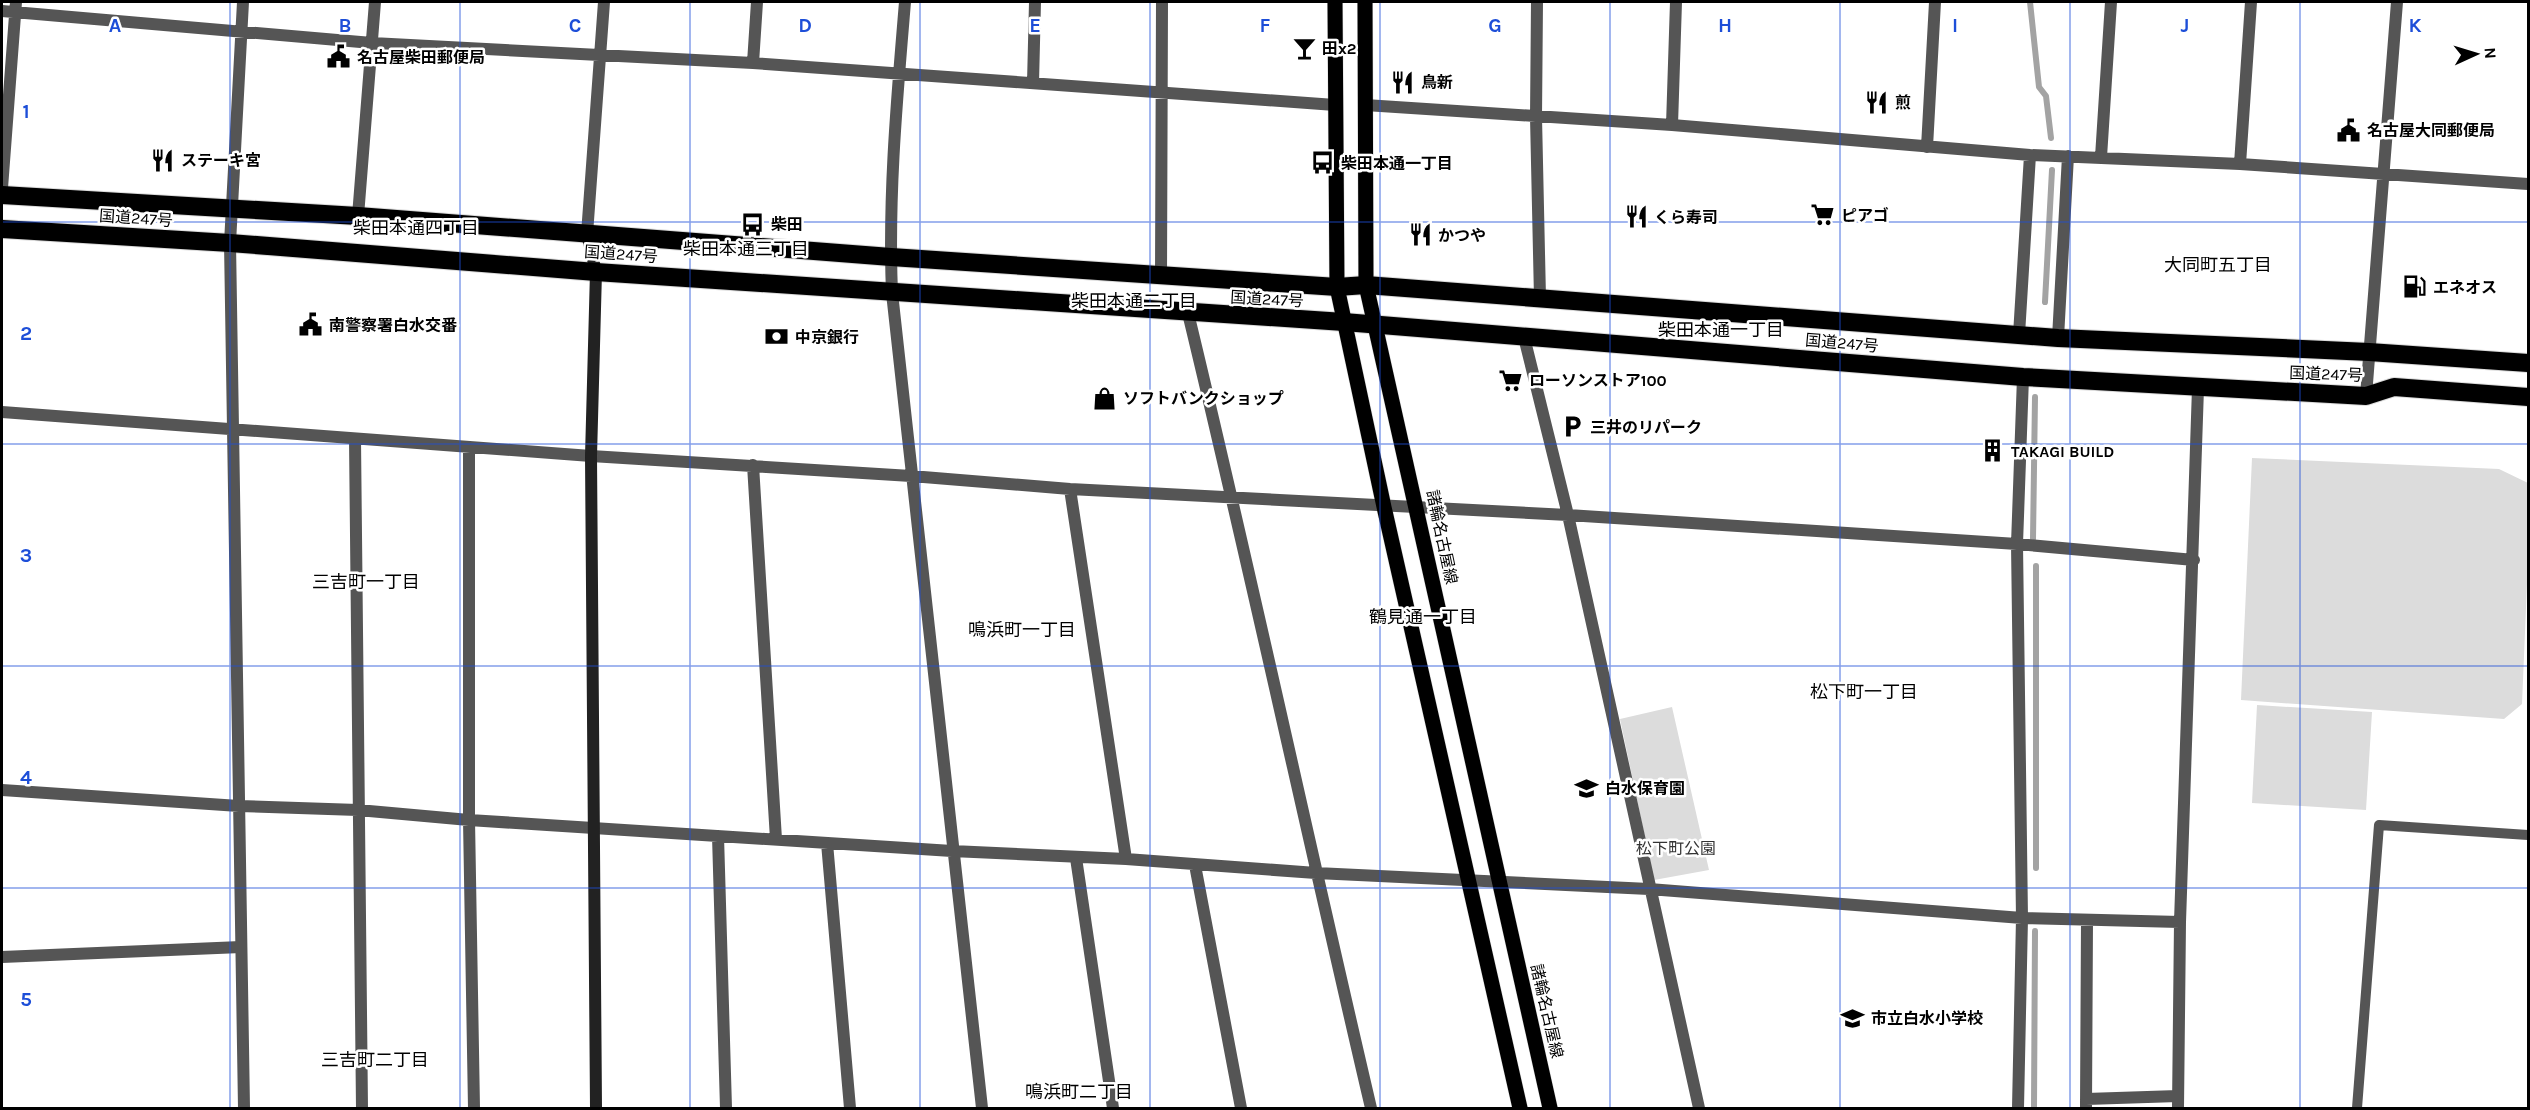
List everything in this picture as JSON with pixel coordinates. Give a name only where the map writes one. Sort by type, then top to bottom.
[{"type":"highway","name":"国道247号","points":[[2,195],[358,216],[1161,277],[1337,287],[1366,285],[2058,338],[2369,352],[2529,363]]},
{"type":"highway","name":"国道247号","points":[[2,229],[230,243],[596,272],[1188,314],[1344,322],[2023,377],[2366,396],[2394,387],[2529,397]]},
{"type":"main road","points":[[1335,2],[1337,287],[1384,507],[1520,1108]]},
{"type":"main road","name":"諸輪名古屋線","points":[[1365,2],[1366,285],[1377,325],[1550,1108]]},
{"type":"street","points":[[243,2],[230,209],[230,243],[244,1108]]},
{"type":"street","points":[[358,216],[375,2]]},
{"type":"street","points":[[596,1108],[591,456],[596,272],[586,234],[601,54],[603,2]]},
{"type":"street","points":[[753,63],[756,2]]},
{"type":"street","points":[[905,2],[899,74],[891,257],[892,292],[982,1108]]},
{"type":"street","points":[[1033,83],[1035,2]]},
{"type":"street","points":[[1161,277],[1162,2]]},
{"type":"street","points":[[1537,2],[1536,117],[1540,298]]},
{"type":"street","points":[[1672,125],[1676,2]]},
{"type":"street","points":[[1927,147],[1935,2]]},
{"type":"street","points":[[2101,157],[2111,2]]},
{"type":"street","points":[[2240,164],[2251,2]]},
{"type":"street","points":[[2366,396],[2397,2]]},
{"type":"street","points":[[2,188],[15,7]]},
{"type":"street","points":[[2,11],[15,7],[372,43],[753,63],[1335,105]]},
{"type":"street","points":[[1365,105],[1672,125],[2030,155],[2240,164],[2529,184]]},
{"type":"street","points":[[2019,335],[2030,155]]},
{"type":"street","points":[[2058,338],[2068,156]]},
{"type":"street","points":[[1188,314],[1233,496],[1316,873],[1371,1108]]},
{"type":"street","points":[[1524,337],[1568,515],[1699,1108]]},
{"type":"street","points":[[2018,1108],[2022,918],[2016,544],[2023,377]]},
{"type":"street","points":[[2178,1108],[2180,922],[2198,388]]},
{"type":"street","points":[[2,412],[1070,489],[1568,515],[2016,544],[2194,560]]},
{"type":"street","points":[[354,439],[362,1108]]},
{"type":"street","points":[[469,447],[469,820],[474,1108]]},
{"type":"street","points":[[753,465],[776,839]]},
{"type":"street","points":[[1070,489],[1126,859]]},
{"type":"street","points":[[2,790],[239,806],[358,810],[469,820],[952,851],[1126,859],[1316,873],[1649,889],[2022,918],[2180,922]]},
{"type":"street","points":[[718,836],[726,1108]]},
{"type":"street","points":[[827,843],[850,1108]]},
{"type":"street","points":[[1076,858],[1113,1108]]},
{"type":"street","points":[[1195,865],[1240,1108]]},
{"type":"street","points":[[2087,921],[2086,1104],[2178,1095]]},
{"type":"street","points":[[2,957],[242,947]]},
{"type":"lane","points":[[2357,1108],[2379,825],[2529,834]]},
{"type":"green space","points":[[2252,458],[2499,469],[2528,483],[2528,560],[2522,704],[2504,719],[2241,700]]},
{"type":"green space","points":[[2257,705],[2372,712],[2366,810],[2252,803]]},
{"type":"green space","name":"松下町公園","points":[[1672,707],[1709,870],[1654,880],[1620,719]]},
{"type":"waterway","points":[[2030,2],[2039,87],[2046,96],[2051,138]]},
{"type":"waterway","points":[[2045,302],[2052,170]]},
{"type":"waterway","points":[[2033,539],[2035,397]]},
{"type":"waterway","points":[[2036,566],[2036,868]]},
{"type":"waterway","points":[[2034,1108],[2035,931]]},
{"type":"place","name":"田x2","points":[[1304,48]]},
{"type":"place","name":"名古屋柴田郵便局","points":[[339,57]]},
{"type":"place","name":"鳥新","points":[[1403,82]]},
{"type":"place","name":"煎","points":[[1877,102]]},
{"type":"place","name":"名古屋大同郵便局","points":[[2349,130]]},
{"type":"place","name":"ステーキ宮","points":[[163,160]]},
{"type":"place","name":"柴田本通一丁目","points":[[1323,163]]},
{"type":"place","name":"ピアゴ","points":[[1823,215]]},
{"type":"place","name":"くら寿司","points":[[1636,217]]},
{"type":"place","name":"柴田","points":[[753,224]]},
{"type":"place","name":"かつや","points":[[1420,235]]},
{"type":"place","name":"エネオス","points":[[2415,287]]},
{"type":"place","name":"南警察署白水交番","points":[[311,325]]},
{"type":"place","name":"中京銀行","points":[[777,337]]},
{"type":"place","name":"ローソンストア100","points":[[1511,380]]},
{"type":"place","name":"ソフトバンクショップ","points":[[1105,398]]},
{"type":"place","name":"三井のリパーク","points":[[1572,427]]},
{"type":"place","name":"TAKAGI BUILD","points":[[1993,451]]},
{"type":"place","name":"白水保育園","points":[[1587,788]]},
{"type":"place","name":"市立白水小学校","points":[[1853,1018]]},
{"type":"district","name":"柴田本通四丁目","points":[[416,228]]},
{"type":"district","name":"柴田本通三丁目","points":[[746,249]]},
{"type":"district","name":"大同町五丁目","points":[[2218,265]]},
{"type":"district","name":"柴田本通二丁目","points":[[1134,301]]},
{"type":"district","name":"柴田本通一丁目","points":[[1721,330]]},
{"type":"district","name":"三吉町一丁目","points":[[366,582]]},
{"type":"district","name":"鶴見通一丁目","points":[[1423,617]]},
{"type":"district","name":"鳴浜町一丁目","points":[[1022,630]]},
{"type":"district","name":"松下町一丁目","points":[[1864,692]]},
{"type":"district","name":"三吉町二丁目","points":[[375,1060]]},
{"type":"district","name":"鳴浜町二丁目","points":[[1079,1092]]}]
